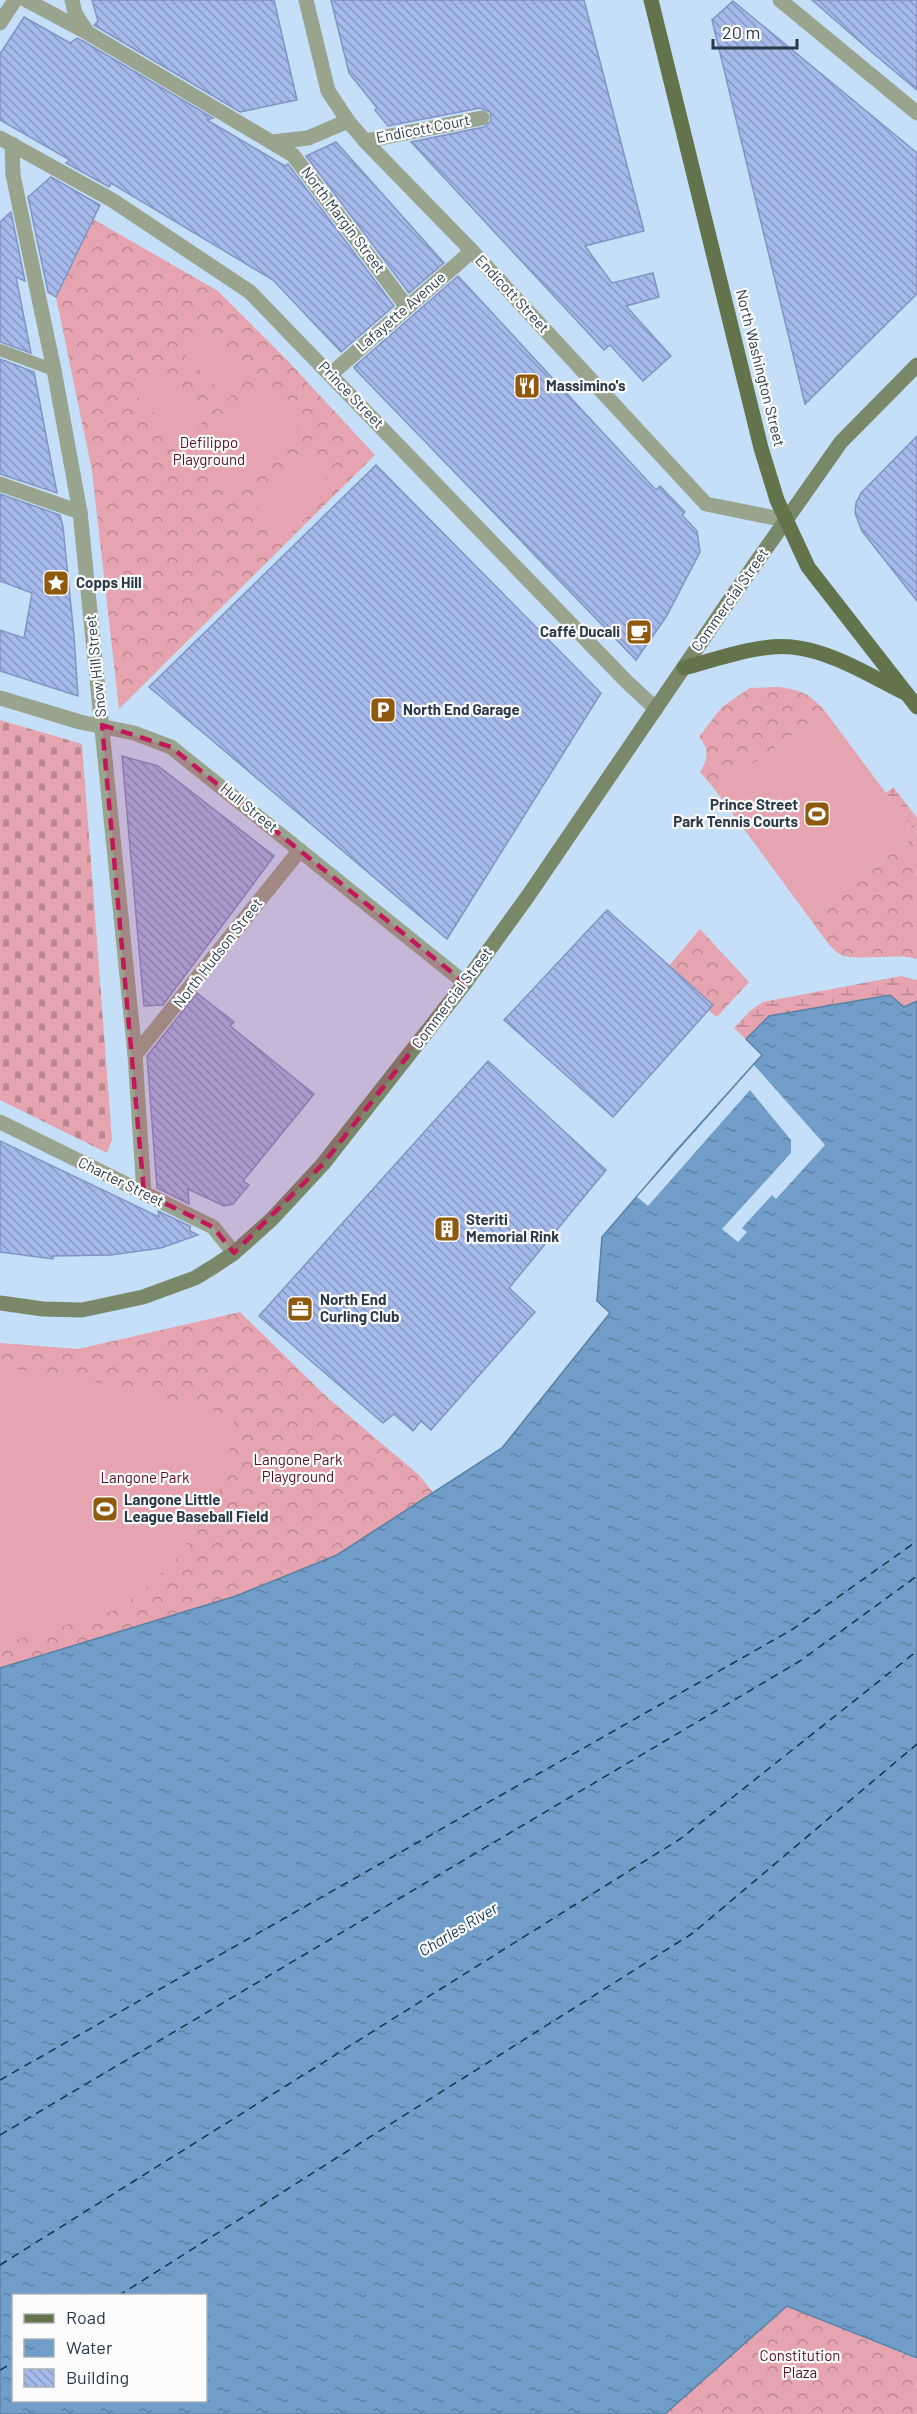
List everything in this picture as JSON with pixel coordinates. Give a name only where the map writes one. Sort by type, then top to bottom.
[{"type":"main road","name":"North Washington Street","points":[[651,0],[761,448],[785,520],[811,571],[912,701]]},
{"type":"main road","name":"Commercial Street","points":[[0,1303],[42,1309],[82,1310],[143,1298],[195,1278],[234,1253],[273,1219],[322,1164],[465,983],[528,896],[785,520],[841,442],[917,364]]},
{"type":"main road","points":[[684,668],[759,649],[790,647],[819,653],[912,701]]},
{"type":"street","points":[[1,20],[15,0]]},
{"type":"street","name":"North Margin Street","points":[[26,0],[87,33],[296,157],[407,307]]},
{"type":"street","points":[[72,0],[75,13],[87,33]]},
{"type":"street","name":"Endicott Street","points":[[306,0],[328,91],[365,141],[472,251],[706,504],[785,520]]},
{"type":"street","points":[[780,0],[917,113]]},
{"type":"street","name":"Endicott Court","points":[[365,141],[482,118]]},
{"type":"street","points":[[271,142],[308,138],[348,121]]},
{"type":"street","name":"Snow Hill Street","points":[[6,141],[54,370],[80,512],[135,1055],[144,1193]]},
{"type":"street","name":"Prince Street","points":[[6,141],[112,200],[236,281],[266,306],[626,681],[656,709]]},
{"type":"street","name":"Lafayette Avenue","points":[[331,374],[472,251]]},
{"type":"street","points":[[0,483],[80,512]]},
{"type":"street","name":"Hull Street","points":[[0,698],[80,722],[102,725],[155,739],[171,747],[465,983]]},
{"type":"street","name":"North Hudson Street","points":[[135,1055],[300,850]]},
{"type":"street","name":"Charter Street","points":[[0,1122],[213,1227],[234,1253]]},
{"type":"lane","points":[[0,350],[54,370]]},
{"type":"highlighted area","points":[[102,725],[171,747],[465,983],[323,1164],[234,1253],[213,1227],[144,1193]]},
{"type":"green space","name":"Defilippo Playground","points":[[93,219],[218,291],[286,359],[375,455],[119,709],[92,471],[56,297]]},
{"type":"green space","points":[[209,331],[252,376],[228,399],[185,355]]},
{"type":"green space","points":[[161,373],[206,419],[182,442],[137,396]]},
{"type":"green space","points":[[264,378],[304,420],[226,495],[186,453]]},
{"type":"green space","points":[[300,452],[336,489],[286,537],[251,500]]},
{"type":"green space","points":[[778,687],[804,693],[825,711],[716,791],[700,772],[707,754],[699,737],[722,707],[750,688]]},
{"type":"green space","name":"Prince Street Park Tennis Courts","points":[[825,711],[917,835],[808,916],[716,791]]},
{"type":"green space","points":[[0,720],[82,744],[112,1140],[107,1153],[0,1100]]},
{"type":"green space","points":[[917,769],[917,835],[886,793]]},
{"type":"green space","points":[[917,835],[917,959],[853,957],[838,953],[808,916]]},
{"type":"green space","points":[[700,929],[749,982],[717,1017],[669,966]]},
{"type":"green space","points":[[901,976],[917,980],[917,1043],[762,1055],[734,1028],[750,1011],[763,1002]]},
{"type":"green space","name":"Langone Park","points":[[240,1312],[329,1399],[419,1475],[434,1494],[337,1555],[236,1596],[0,1668],[0,1343],[78,1349]]},
{"type":"green space","name":"Langone Little League Baseball Field","points":[[0,1366],[96,1382],[235,1416],[225,1476],[205,1519],[173,1562],[147,1587],[116,1610],[3,1644],[0,1643]]},
{"type":"green space","name":"Constitution Plaza","points":[[787,2306],[917,2359],[917,2414],[664,2414]]},
{"type":"water","name":"Charles River","points":[[890,995],[904,1007],[917,1001],[917,2358],[787,2306],[665,2414],[0,2414],[0,1668],[236,1596],[337,1555],[502,1448],[610,1313],[597,1301],[602,1237],[762,1055],[746,1039],[769,1016]]},
{"type":"pier","points":[[917,766],[917,818],[891,784]]},
{"type":"pier","points":[[754,1065],[825,1145],[776,1199],[772,1195],[742,1228],[747,1232],[738,1242],[722,1229],[791,1153],[791,1140],[750,1090],[648,1206],[637,1197]]},
{"type":"building","points":[[92,0],[274,0],[297,100],[240,112],[94,25],[98,21]]},
{"type":"building","points":[[331,0],[584,0],[644,231],[585,246],[612,283],[653,273],[659,297],[626,306],[671,356],[643,381],[610,345],[604,350],[411,142],[484,127],[491,121],[490,112],[480,108],[388,126],[375,110],[377,108],[349,73]]},
{"type":"building","points":[[812,0],[917,0],[917,90],[874,54]]},
{"type":"building","points":[[733,1],[917,153],[917,294],[805,404],[712,20]]},
{"type":"building","points":[[24,17],[70,43],[77,38],[83,41],[213,118],[207,120],[285,166],[288,164],[394,306],[341,352],[273,280],[111,183],[109,187],[66,163],[70,160],[0,120],[0,54]]},
{"type":"building","points":[[336,142],[444,263],[409,293],[306,156]]},
{"type":"building","points":[[51,177],[100,205],[56,297],[48,292],[28,197]]},
{"type":"building","points":[[11,212],[25,281],[16,277],[31,353],[0,342],[0,222]]},
{"type":"building","points":[[458,276],[656,490],[660,486],[685,512],[682,515],[697,531],[700,552],[666,617],[636,660],[354,367]]},
{"type":"building","points":[[0,359],[34,372],[57,493],[0,474]]},
{"type":"building","points":[[917,436],[917,601],[862,531],[855,513],[856,503],[861,493]]},
{"type":"building","name":"North End Garage","points":[[376,465],[601,693],[447,939],[149,687]]},
{"type":"building","points":[[0,494],[60,515],[74,636],[78,696],[0,671],[0,630],[24,638],[32,593],[0,581]]},
{"type":"building","points":[[122,756],[158,766],[274,856],[163,1005],[144,1006]]},
{"type":"building","points":[[607,910],[713,1005],[613,1117],[504,1020]]},
{"type":"building","points":[[197,993],[234,1022],[230,1026],[314,1094],[243,1181],[249,1185],[233,1204],[224,1206],[188,1189],[189,1204],[157,1188],[147,1056]]},
{"type":"building","name":"Steriti Memorial Rink","points":[[488,1061],[606,1170],[509,1288],[535,1312],[431,1430],[421,1421],[413,1431],[394,1414],[383,1423],[259,1316]]},
{"type":"building","points":[[0,1141],[159,1217],[158,1211],[190,1226],[190,1231],[198,1235],[161,1248],[111,1255],[53,1256],[53,1259],[0,1252]]},
{"type":"ferry route","points":[[0,2080],[793,1629],[917,1541]]},
{"type":"ferry route","points":[[0,2135],[800,1661],[917,1576]]},
{"type":"ferry route","points":[[0,2265],[680,1839],[917,1651]]},
{"type":"ferry route","points":[[121,2294],[693,1933],[917,1744]]},
{"type":"ferry route","points":[[0,2370],[12,2363]]},
{"type":"place","name":"Massimino's","points":[[527,386]]},
{"type":"place","name":"Copps Hill","points":[[56,583]]},
{"type":"place","name":"Caffé Ducali","points":[[639,632]]},
{"type":"place","name":"North End Garage","points":[[383,710]]},
{"type":"place","name":"Prince Street Park Tennis Courts","points":[[817,814]]},
{"type":"place","name":"Steriti Memorial Rink","points":[[447,1229]]},
{"type":"place","name":"North End Curling Club","points":[[300,1309]]},
{"type":"place","name":"Langone Little League Baseball Field","points":[[105,1509]]},
{"type":"park label","name":"Langone Park Playground","points":[[298,1468]]}]
